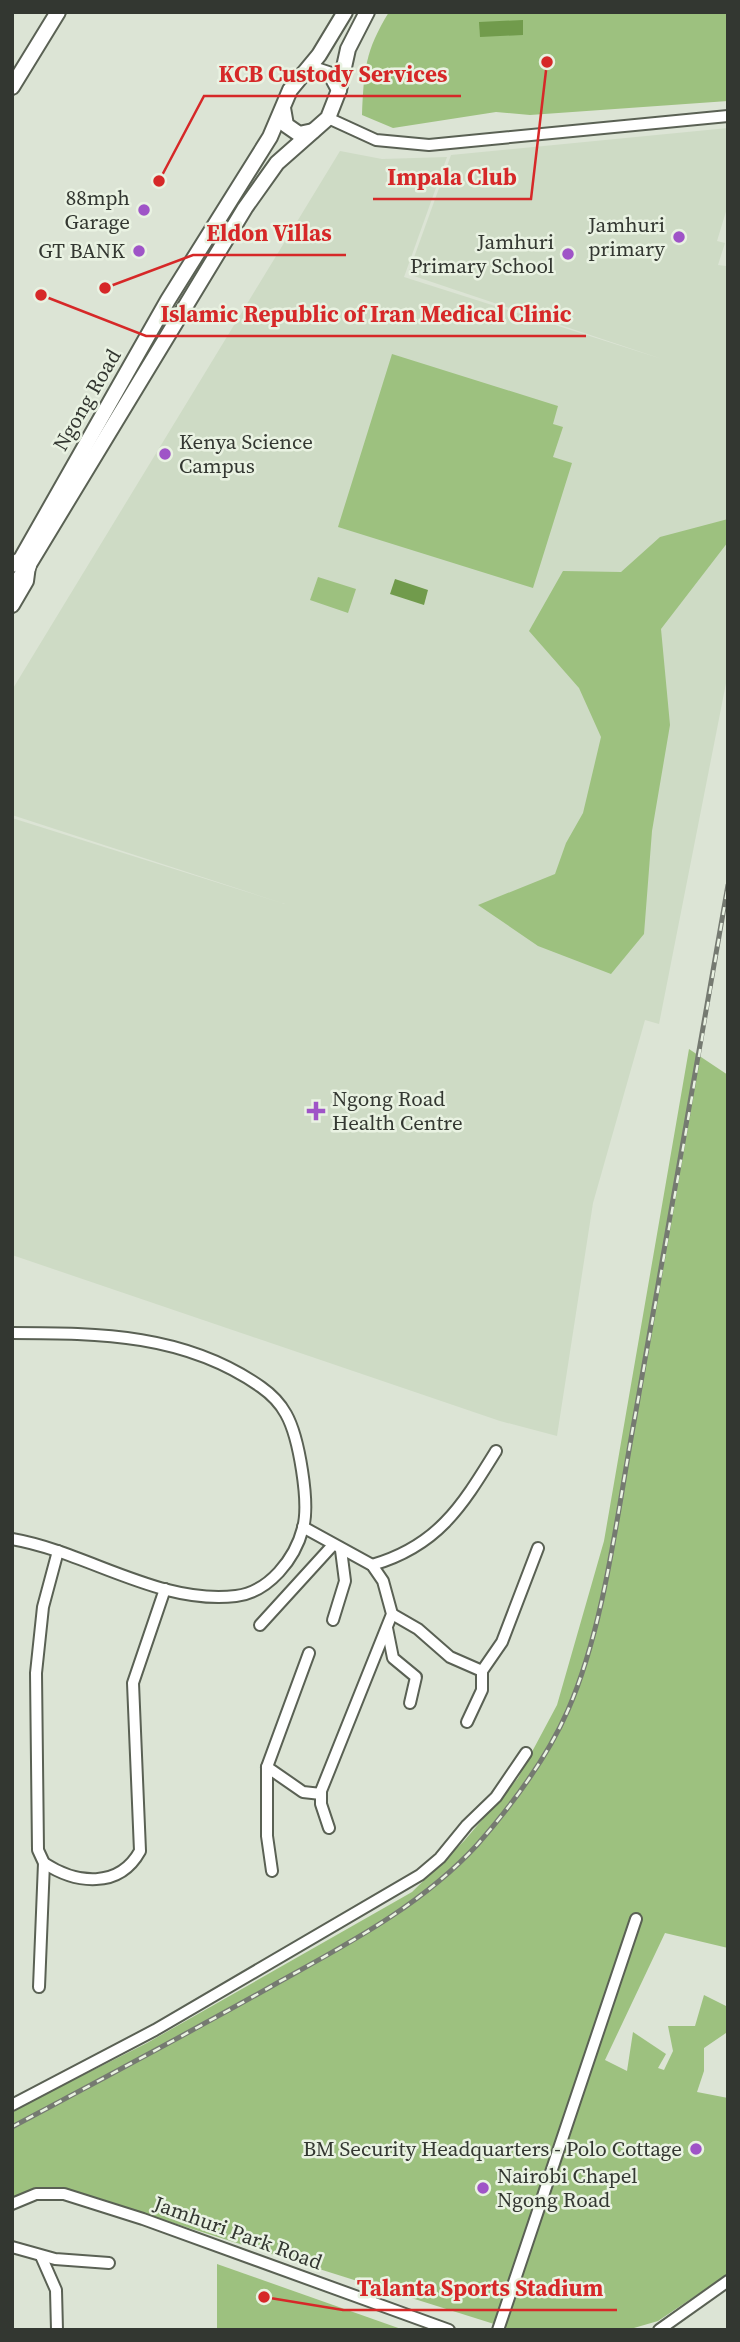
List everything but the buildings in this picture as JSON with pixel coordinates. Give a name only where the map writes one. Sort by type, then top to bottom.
[{"type":"main road","points":[[12,87],[58,12]]},
{"type":"main road","name":"Ngong Road","points":[[12,592],[18,566],[168,300],[270,137],[290,90],[320,55],[345,12]]},
{"type":"main road","name":"Ngong Road","points":[[18,566],[101,448],[245,208],[277,163],[317,130],[328,117],[339,90],[348,49],[367,12]]},
{"type":"main road","points":[[303,74],[316,71],[331,75],[339,90]]},
{"type":"main road","points":[[283,108],[286,125],[299,134],[317,130]]},
{"type":"main road","name":"Ngong Road","points":[[12,605],[26,581],[18,566]]},
{"type":"street","points":[[328,117],[376,140],[429,145],[728,116]]},
{"type":"street","points":[[12,1333],[123,1336],[208,1358],[231,1367],[263,1388],[287,1415],[293,1433],[305,1504],[303,1527],[298,1542],[276,1575],[253,1592],[204,1597],[165,1589],[58,1550],[12,1539]]},
{"type":"street","points":[[372,1565],[406,1554],[437,1533],[472,1488],[496,1451]]},
{"type":"street","points":[[303,1527],[372,1565],[383,1581],[392,1614],[321,1794],[329,1828]]},
{"type":"street","points":[[333,1620],[345,1580],[337,1548]]},
{"type":"street","points":[[260,1625],[337,1548]]},
{"type":"street","points":[[467,1722],[482,1690],[482,1671],[502,1642],[538,1548]]},
{"type":"street","points":[[40,1987],[44,1863],[38,1850],[36,1673],[43,1607],[58,1550]]},
{"type":"street","points":[[44,1863],[92,1881],[114,1877],[126,1870],[140,1852],[133,1683],[165,1589]]},
{"type":"street","points":[[392,1614],[418,1629],[450,1657],[482,1671]]},
{"type":"street","points":[[387,1625],[393,1658],[416,1677],[410,1703]]},
{"type":"street","points":[[272,1871],[267,1836],[268,1757],[309,1653]]},
{"type":"street","points":[[12,2105],[155,2030],[420,1875],[496,1797],[526,1753]]},
{"type":"street","points":[[267,1767],[303,1792],[321,1794]]},
{"type":"street","points":[[498,2330],[636,1919]]},
{"type":"street","name":"Jamhuri Park Road","points":[[12,2204],[43,2193],[64,2194],[143,2219],[449,2330]]},
{"type":"street","points":[[12,2247],[41,2256],[110,2263]]},
{"type":"street","points":[[41,2256],[56,2290],[57,2330]]},
{"type":"street","points":[[658,2330],[728,2281]]},
{"type":"shaded area","points":[[389,12],[728,12],[728,101],[530,115],[496,112],[393,128],[362,115],[367,61],[375,38]]},
{"type":"shaded area","points":[[523,20],[523,35],[480,37],[479,22]]},
{"type":"shaded area","points":[[728,128],[728,205],[717,241],[725,243],[718,265],[726,266],[728,260],[728,673],[659,1024],[645,1020],[593,1203],[557,1436],[500,1421],[12,1255],[12,818],[285,904],[12,815],[12,690],[340,151],[382,159],[447,157],[404,277],[662,359],[408,274],[451,155]]},
{"type":"shaded area","points":[[392,354],[558,406],[553,424],[563,427],[553,457],[572,463],[533,588],[338,527]]},
{"type":"shaded area","points":[[728,519],[728,542],[661,629],[670,725],[652,831],[644,934],[611,974],[538,946],[478,905],[555,874],[566,843],[583,813],[601,737],[579,688],[529,631],[563,571],[621,572],[660,537]]},
{"type":"shaded area","points":[[318,577],[356,589],[348,613],[310,600]]},
{"type":"shaded area","points":[[395,579],[428,590],[424,605],[390,594]]},
{"type":"shaded area","points":[[689,1049],[728,1075],[728,1948],[665,1933],[605,2060],[627,2071],[633,2032],[666,2054],[658,2068],[664,2070],[673,2051],[668,2026],[695,2026],[704,1995],[728,2007],[726,2033],[704,2048],[704,2071],[697,2092],[728,2098],[728,2274],[658,2321],[627,2330],[513,2330],[62,2188],[37,2188],[12,2197],[12,2111],[147,2043],[412,1892],[464,1841],[518,1778],[557,1705],[604,1541]]},
{"type":"shaded area","points":[[217,2264],[404,2330],[217,2330]]},
{"type":"railway","points":[[12,2127],[332,1953],[409,1904],[456,1867],[477,1845],[516,1797],[550,1746],[581,1677],[601,1606],[728,885]]},
{"type":"place","name":"Impala Club","points":[[547,62]]},
{"type":"place","name":"KCB Custody Services","points":[[159,181]]},
{"type":"place","name":"88mph Garage","points":[[144,210]]},
{"type":"place","name":"Jamhuri primary","points":[[679,237]]},
{"type":"place","name":"GT BANK","points":[[139,251]]},
{"type":"place","name":"Jamhuri Primary School","points":[[568,254]]},
{"type":"place","name":"Eldon Villas","points":[[105,288]]},
{"type":"place","name":"Islamic Republic of Iran Medical Clinic","points":[[41,295]]},
{"type":"place","name":"Kenya Science Campus","points":[[165,454]]},
{"type":"place","name":"Ngong Road Health Centre","points":[[316,1111]]},
{"type":"place","name":"BM Security Headquarters - Polo Cottage","points":[[696,2149]]},
{"type":"place","name":"Nairobi Chapel Ngong Road","points":[[483,2188]]},
{"type":"place","name":"Talanta Sports Stadium","points":[[264,2297]]}]
